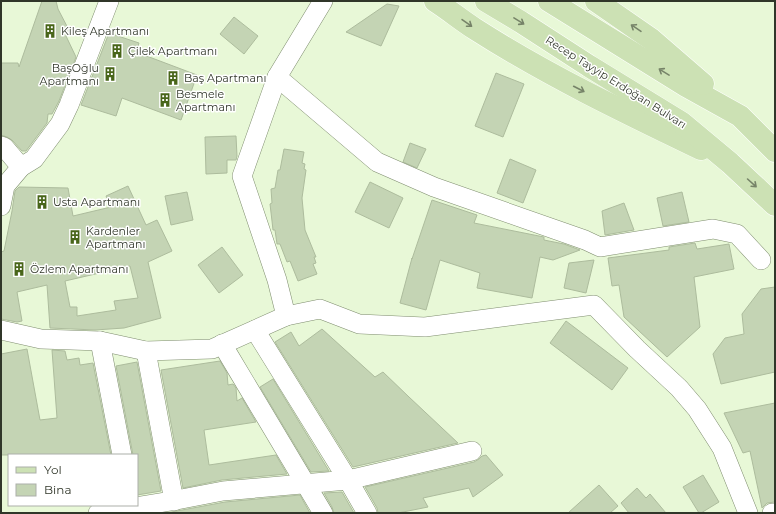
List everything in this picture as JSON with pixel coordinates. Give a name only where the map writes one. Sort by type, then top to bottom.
[{"type":"main road","points":[[435,1],[474,29],[553,75],[730,163]]},
{"type":"main road","name":"Recep Tayyip Erdoğan Bulvarı","points":[[486,1],[682,123],[730,163],[775,204]]},
{"type":"main road","points":[[549,1],[686,86],[740,116]]},
{"type":"main road","points":[[596,1],[651,39],[740,116],[775,151]]},
{"type":"street","points":[[1,206],[5,186],[21,167],[34,159],[60,124],[69,105],[109,1]]},
{"type":"street","points":[[286,316],[277,280],[242,176],[277,77],[323,1]]},
{"type":"street","points":[[277,77],[377,162],[434,187],[585,240],[600,247],[713,229],[737,234],[761,260]]},
{"type":"street","points":[[1,146],[4,147],[21,167]]},
{"type":"street","points":[[1,330],[41,339],[100,341],[146,351],[212,349],[286,316],[320,309],[359,324],[425,326],[594,305],[637,349],[679,388],[696,409],[722,448],[748,513]]},
{"type":"street","points":[[255,330],[368,513]]},
{"type":"street","points":[[100,341],[122,454]]},
{"type":"street","points":[[222,344],[323,513]]},
{"type":"street","points":[[146,351],[174,501]]},
{"type":"street","points":[[138,505],[174,501],[223,491],[348,480],[472,451]]},
{"type":"street","points":[[98,513],[131,506]]},
{"type":"building","points":[[42,1],[56,1],[58,9],[71,34],[66,36],[76,57],[59,101],[52,114],[48,114],[47,123],[26,151],[22,151],[12,140],[1,135],[1,63],[18,63],[19,67]]},
{"type":"building","points":[[387,4],[399,6],[381,46],[346,32]]},
{"type":"building","points":[[234,17],[258,36],[244,54],[220,34]]},
{"type":"building","points":[[109,33],[139,43],[136,52],[197,75],[181,120],[122,98],[116,116],[81,105]]},
{"type":"building","points":[[496,73],[524,84],[503,137],[475,126]]},
{"type":"building","points":[[236,136],[237,156],[236,160],[227,160],[227,173],[206,174],[205,137]]},
{"type":"building","points":[[410,143],[426,149],[417,168],[403,162]]},
{"type":"building","points":[[284,149],[304,152],[302,163],[305,164],[304,169],[306,170],[302,198],[305,230],[316,257],[314,257],[316,263],[313,264],[317,274],[298,281],[290,261],[287,262],[280,244],[277,244],[275,230],[273,230],[270,204],[272,203],[271,189],[275,188]]},
{"type":"building","points":[[510,159],[536,170],[523,203],[497,193]]},
{"type":"building","points":[[370,182],[403,198],[389,228],[355,212]]},
{"type":"building","points":[[128,186],[146,225],[157,220],[172,251],[148,262],[161,318],[124,328],[95,330],[50,328],[47,285],[17,292],[22,321],[17,322],[1,319],[1,252],[4,251],[15,191],[19,187],[68,188],[73,216],[111,207],[106,196]],"holes":[[[130,266],[138,298],[114,301],[116,310],[77,316],[77,307],[70,307],[65,281]]]},
{"type":"building","points":[[187,192],[193,220],[171,225],[165,196]]},
{"type":"building","points":[[682,192],[689,222],[663,226],[657,198]]},
{"type":"building","points":[[432,200],[477,215],[474,223],[544,237],[544,240],[564,244],[580,250],[553,260],[540,257],[532,298],[477,288],[480,273],[440,260],[426,310],[400,303],[412,258]]},
{"type":"building","points":[[624,203],[634,230],[605,235],[602,211]]},
{"type":"building","points":[[695,243],[697,249],[729,244],[734,269],[694,277],[700,327],[667,357],[624,317],[619,285],[612,286],[608,258],[669,250],[669,247]]},
{"type":"building","points":[[222,247],[243,275],[219,293],[198,265]]},
{"type":"building","points":[[594,260],[586,293],[564,288],[569,263]]},
{"type":"building","points":[[775,287],[775,372],[721,384],[713,354],[725,338],[744,334],[742,314],[761,289]]},
{"type":"building","points":[[566,321],[628,368],[612,390],[550,343]]},
{"type":"building","points":[[322,329],[375,377],[383,372],[458,443],[353,467],[275,342],[291,332],[299,346]]},
{"type":"building","points":[[27,349],[40,420],[57,418],[52,350],[65,351],[67,360],[79,358],[80,365],[93,363],[111,454],[1,455],[1,354]]},
{"type":"building","points":[[220,361],[227,373],[228,385],[233,384],[236,388],[237,401],[242,398],[256,422],[204,430],[209,465],[276,455],[287,474],[222,480],[183,488],[161,370]]},
{"type":"building","points":[[137,362],[161,491],[138,495],[138,454],[133,454],[116,366]]},
{"type":"building","points":[[273,379],[329,471],[311,472],[260,387]]},
{"type":"building","points":[[775,403],[775,502],[767,503],[762,508],[750,451],[743,453],[724,413]]},
{"type":"building","points":[[486,455],[503,475],[473,497],[469,488],[423,498],[428,507],[398,513],[378,513],[377,508],[365,487],[474,462]]},
{"type":"building","points":[[703,475],[719,502],[699,513],[683,487]]},
{"type":"building","points":[[599,485],[618,506],[610,513],[568,513]]},
{"type":"building","points":[[637,488],[646,498],[650,494],[666,513],[629,513],[621,503]]},
{"type":"building","points":[[342,492],[354,513],[334,513],[324,493]]},
{"type":"building","points":[[300,495],[310,513],[166,513],[225,502]]},
{"type":"place","name":"Kileş Apartmanı","points":[[50,31]]},
{"type":"place","name":"Çilek Apartmanı","points":[[117,51]]},
{"type":"place","name":"BaşOğlu Apartmanı","points":[[110,74]]},
{"type":"place","name":"Baş Apartmanı","points":[[173,78]]},
{"type":"place","name":"Besmele Apartmanı","points":[[165,100]]},
{"type":"place","name":"Usta Apartmanı","points":[[42,202]]},
{"type":"place","name":"Kardenler Apartmanı","points":[[75,237]]},
{"type":"place","name":"Özlem Apartmanı","points":[[19,269]]}]
